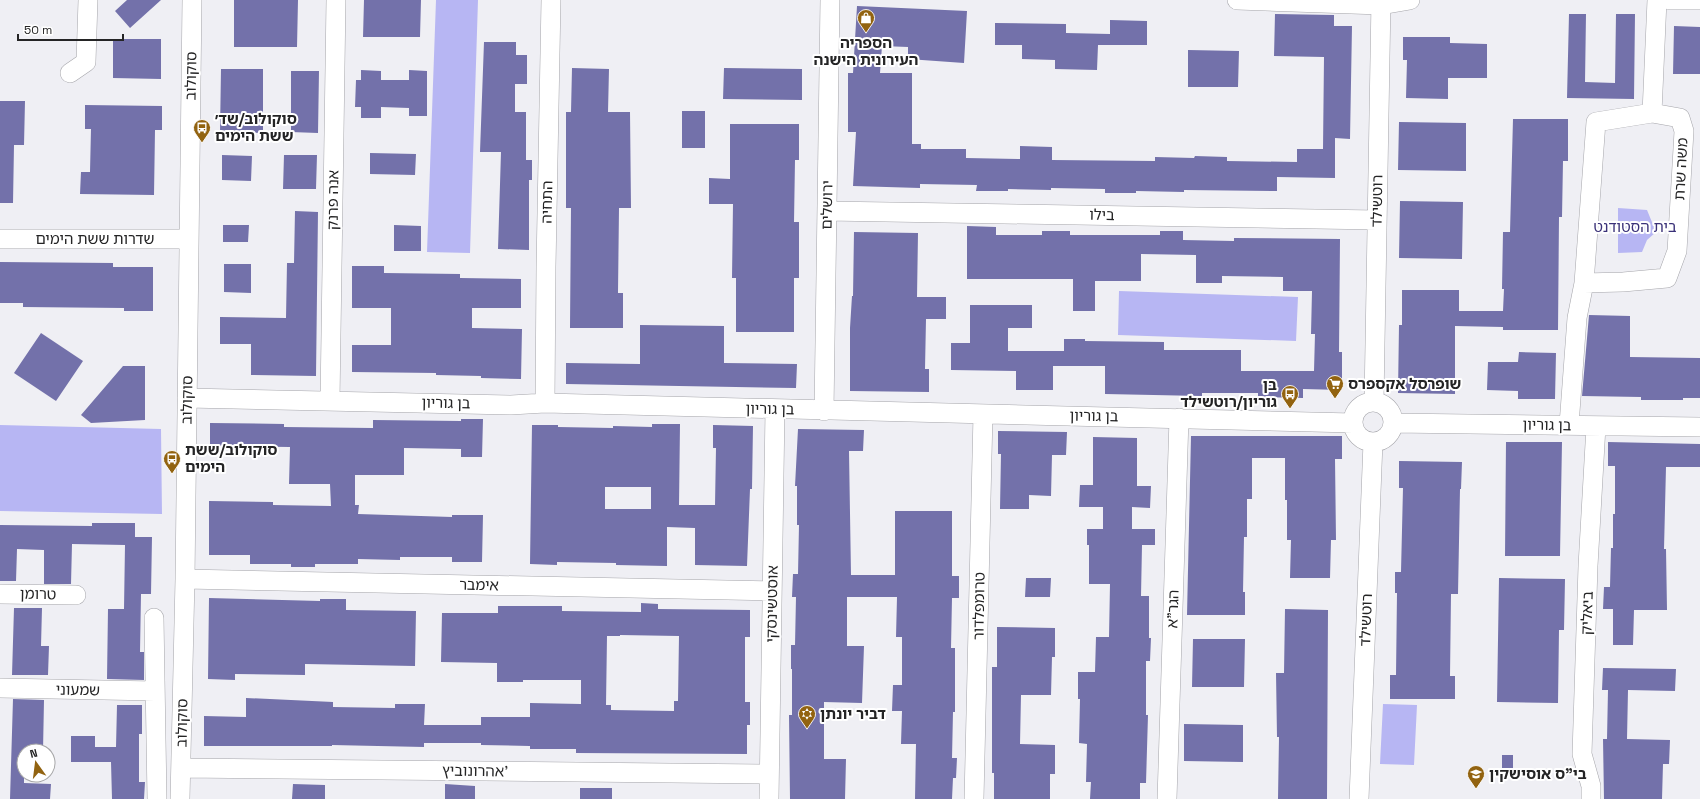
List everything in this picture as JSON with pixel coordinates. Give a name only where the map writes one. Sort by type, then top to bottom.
[{"type":"street","points":[[70,73],[86,62],[88,0]]},
{"type":"street","name":"סוקולוב","points":[[180,799],[185,579],[192,0]]},
{"type":"street","name":"אנה פרנק","points":[[330,401],[336,0]]},
{"type":"street","name":"התחיה","points":[[545,403],[551,0]]},
{"type":"street","name":"ירושלים","points":[[824,411],[830,0]]},
{"type":"street","points":[[1237,0],[1381,2],[1410,0]]},
{"type":"street","points":[[1569,426],[1577,318],[1584,282],[1596,122],[1652,113],[1657,0]]},
{"type":"street","points":[[1670,0],[1700,0]]},
{"type":"street","name":"רוטשילד","points":[[1374,401],[1381,2]]},
{"type":"street","name":"משה שרת","points":[[1584,282],[1623,282],[1667,278],[1678,251],[1684,132],[1680,118],[1652,113]]},
{"type":"street","name":"בילו","points":[[827,211],[1377,220]]},
{"type":"street","name":"שדרות ששת הימים","points":[[0,239],[189,239]]},
{"type":"street","name":"בן גוריון","points":[[187,398],[511,404],[545,403],[775,410],[1353,423]]},
{"type":"street","points":[[1374,401],[1384,404],[1389,408],[1393,414],[1394,424],[1390,433],[1383,440],[1373,442],[1364,440],[1359,436],[1355,430],[1353,417],[1357,409],[1362,404],[1374,401]]},
{"type":"street","name":"אוסטשינסקי","points":[[769,799],[775,410]]},
{"type":"street","name":"טרומפלדור","points":[[974,799],[983,414]]},
{"type":"street","name":"הגר\"א","points":[[1167,799],[1179,418]]},
{"type":"street","name":"בן גוריון","points":[[1394,424],[1700,427]]},
{"type":"street","name":"ביאליק","points":[[1590,799],[1591,786],[1582,754],[1588,566],[1596,426]]},
{"type":"street","name":"רוטשילד","points":[[1358,799],[1373,442]]},
{"type":"street","name":"אימבר","points":[[185,579],[772,591]]},
{"type":"street","name":"טרומן","points":[[0,594],[76,595]]},
{"type":"street","points":[[154,618],[157,799]]},
{"type":"street","name":"שמעוני","points":[[0,688],[155,691]]},
{"type":"street","name":"אהרונוביץ'","points":[[181,768],[769,774]]},
{"type":"green space","points":[[436,0],[478,0],[470,253],[427,252]]},
{"type":"green space","name":"בית הסטודנט","points":[[1618,208],[1647,210],[1656,232],[1647,240],[1642,252],[1618,253]]},
{"type":"green space","points":[[1119,291],[1298,297],[1296,341],[1118,335]]},
{"type":"green space","points":[[0,425],[161,429],[162,514],[0,511]]},
{"type":"green space","points":[[1383,704],[1417,705],[1414,765],[1380,764]]},
{"type":"building","points":[[127,0],[161,0],[130,28],[115,11]]},
{"type":"building","points":[[234,0],[298,0],[297,47],[234,47]]},
{"type":"building","points":[[364,0],[421,0],[420,37],[363,37]]},
{"type":"building","points":[[857,6],[967,11],[964,63],[908,59],[908,47],[882,46],[880,73],[912,73],[912,144],[921,144],[921,149],[966,149],[966,158],[1020,159],[1020,146],[1052,147],[1052,160],[1155,161],[1155,157],[1194,158],[1195,156],[1227,157],[1227,161],[1297,162],[1297,149],[1323,149],[1324,57],[1274,56],[1275,14],[1334,15],[1334,26],[1352,26],[1350,139],[1335,138],[1335,178],[1277,177],[1277,191],[1184,190],[1184,192],[1136,191],[1136,193],[1105,193],[1105,189],[1051,188],[1051,190],[1008,189],[1008,191],[976,191],[977,185],[920,184],[920,188],[853,186],[856,132],[848,132],[848,73],[853,73]]},
{"type":"building","points":[[1569,14],[1586,14],[1585,82],[1615,83],[1616,14],[1635,14],[1634,99],[1567,98]]},
{"type":"building","points":[[1110,20],[1147,21],[1147,45],[1098,45],[1097,70],[1055,69],[1055,60],[1022,59],[1022,45],[995,45],[995,23],[1066,24],[1066,33],[1110,34]]},
{"type":"building","points":[[1674,26],[1700,27],[1700,74],[1673,74]]},
{"type":"building","points":[[1403,37],[1450,37],[1450,43],[1487,44],[1487,78],[1448,78],[1448,99],[1406,98],[1407,60],[1403,60]]},
{"type":"building","points":[[113,39],[161,39],[161,79],[113,78]]},
{"type":"building","points":[[484,42],[516,42],[516,55],[527,55],[527,84],[515,84],[515,112],[526,112],[526,160],[532,160],[532,180],[529,180],[529,250],[498,249],[501,152],[480,152]]},
{"type":"building","points":[[1188,50],[1239,51],[1238,87],[1188,87]]},
{"type":"building","points":[[572,68],[609,69],[608,112],[630,112],[631,208],[619,208],[618,293],[623,293],[623,328],[570,328],[571,208],[566,208],[566,112],[571,112]]},
{"type":"building","points":[[724,68],[802,69],[802,100],[723,99]]},
{"type":"building","points":[[221,69],[263,69],[263,133],[220,132]]},
{"type":"building","points":[[361,70],[381,71],[381,80],[409,80],[409,70],[427,71],[427,116],[409,116],[409,108],[381,107],[381,118],[361,118],[361,107],[355,107],[356,80],[361,80]]},
{"type":"building","points":[[291,71],[319,71],[318,133],[291,132]]},
{"type":"building","points":[[0,101],[25,101],[24,145],[14,145],[13,203],[0,203]]},
{"type":"building","points":[[85,105],[162,106],[162,130],[155,130],[154,195],[80,194],[81,172],[90,172],[91,129],[85,129]]},
{"type":"building","points":[[682,111],[705,111],[705,148],[682,148]]},
{"type":"building","points":[[1513,119],[1568,119],[1568,161],[1563,161],[1562,217],[1559,217],[1558,330],[1503,330],[1503,327],[1455,326],[1455,394],[1398,393],[1399,325],[1402,325],[1402,290],[1459,290],[1459,311],[1503,311],[1503,232],[1510,232]]},
{"type":"building","points":[[1399,122],[1466,123],[1466,171],[1398,170]]},
{"type":"building","points":[[730,124],[799,124],[799,160],[795,160],[794,222],[799,222],[799,278],[794,278],[794,332],[736,332],[736,278],[732,278],[733,204],[709,204],[709,178],[730,179]]},
{"type":"building","points":[[370,153],[416,154],[415,175],[370,174]]},
{"type":"building","points":[[222,155],[252,156],[251,181],[222,180]]},
{"type":"building","points":[[284,155],[317,155],[316,189],[283,189]]},
{"type":"building","points":[[1400,201],[1463,202],[1462,259],[1399,258]]},
{"type":"building","points":[[295,211],[318,212],[316,376],[251,375],[251,344],[220,344],[220,317],[286,318],[287,263],[294,263]]},
{"type":"building","points":[[223,225],[249,225],[248,242],[223,242]]},
{"type":"building","points":[[394,225],[421,226],[421,251],[394,251]]},
{"type":"building","points":[[967,226],[996,227],[996,235],[1042,235],[1042,231],[1070,231],[1070,235],[1160,235],[1160,231],[1183,231],[1183,240],[1234,241],[1234,238],[1340,239],[1339,352],[1342,352],[1342,390],[1303,389],[1303,398],[1258,397],[1258,393],[1202,393],[1202,396],[1105,394],[1105,366],[1053,366],[1053,390],[1016,390],[1016,371],[951,370],[951,343],[970,343],[970,305],[1032,305],[1032,328],[1008,328],[1008,351],[1064,351],[1064,339],[1085,339],[1085,341],[1164,342],[1164,350],[1241,350],[1241,371],[1314,371],[1315,334],[1311,334],[1312,291],[1283,291],[1283,277],[1222,276],[1222,283],[1196,283],[1196,255],[1141,254],[1141,281],[1095,281],[1095,311],[1073,311],[1073,279],[967,279]]},
{"type":"building","points":[[854,232],[918,233],[917,297],[946,297],[946,319],[926,319],[925,369],[929,369],[929,392],[850,391],[850,328],[853,296]]},
{"type":"building","points":[[0,262],[113,263],[113,267],[153,267],[153,311],[124,311],[124,308],[23,307],[23,303],[0,303]]},
{"type":"building","points":[[224,264],[251,264],[251,293],[224,292]]},
{"type":"building","points":[[352,266],[384,266],[384,273],[460,274],[460,278],[521,279],[521,308],[472,308],[472,328],[522,329],[521,379],[436,375],[436,373],[352,372],[352,345],[391,345],[391,308],[352,308]]},
{"type":"building","points":[[1589,315],[1630,316],[1630,357],[1700,358],[1700,398],[1683,398],[1683,400],[1641,400],[1641,397],[1582,396]]},
{"type":"building","points":[[640,325],[724,326],[724,363],[797,364],[796,388],[566,384],[566,363],[640,364]]},
{"type":"building","points":[[41,333],[83,361],[56,401],[14,373]]},
{"type":"building","points":[[1519,352],[1556,353],[1555,399],[1518,399],[1518,391],[1487,390],[1488,362],[1518,362]]},
{"type":"building","points":[[123,366],[145,366],[145,420],[91,423],[81,415]]},
{"type":"building","points":[[461,419],[483,419],[482,457],[461,457],[461,449],[404,448],[404,475],[355,475],[355,505],[359,505],[358,514],[452,517],[452,515],[483,515],[482,562],[452,562],[452,557],[400,557],[400,560],[358,559],[358,564],[315,564],[315,567],[291,567],[291,564],[250,564],[250,555],[209,555],[209,501],[273,502],[273,505],[331,506],[330,484],[289,484],[290,447],[210,446],[210,423],[284,424],[284,427],[373,428],[373,420],[461,421]]},
{"type":"building","points":[[652,424],[680,424],[679,505],[715,505],[716,448],[713,448],[713,425],[753,426],[752,489],[750,489],[747,566],[695,565],[695,528],[667,527],[667,566],[557,562],[557,565],[530,564],[532,425],[613,428],[613,426],[652,427]],"holes":[[[605,487],[651,487],[651,509],[605,509]]]},
{"type":"building","points":[[798,429],[864,430],[863,451],[849,451],[851,575],[895,575],[895,511],[952,511],[952,576],[959,576],[959,598],[952,598],[951,648],[955,648],[955,712],[953,712],[952,758],[957,758],[956,778],[953,778],[952,799],[915,799],[916,744],[901,744],[902,711],[892,711],[893,685],[902,685],[902,637],[896,637],[897,597],[847,597],[847,646],[864,646],[862,703],[824,702],[824,759],[846,759],[845,799],[790,799],[789,715],[792,715],[791,645],[795,645],[796,597],[792,597],[793,574],[798,574],[799,525],[797,525],[797,486],[795,486]]},
{"type":"building","points":[[998,431],[1067,432],[1066,455],[1052,455],[1051,496],[1029,495],[1029,509],[1000,509],[1001,454],[998,454]]},
{"type":"building","points":[[1191,436],[1342,436],[1342,459],[1335,459],[1336,540],[1331,540],[1330,578],[1290,578],[1291,540],[1287,540],[1285,458],[1252,458],[1252,499],[1247,499],[1247,537],[1244,537],[1243,592],[1245,592],[1245,615],[1187,615]]},
{"type":"building","points":[[1093,437],[1137,438],[1137,486],[1151,486],[1150,508],[1132,507],[1132,529],[1155,529],[1155,545],[1142,545],[1141,596],[1149,596],[1149,638],[1151,638],[1150,661],[1146,661],[1146,715],[1148,715],[1146,783],[1140,783],[1140,799],[1090,799],[1091,782],[1086,782],[1087,744],[1079,743],[1080,699],[1078,699],[1078,672],[1095,672],[1096,637],[1109,637],[1110,584],[1089,584],[1089,545],[1087,545],[1087,529],[1103,529],[1103,507],[1079,507],[1080,485],[1093,485]]},
{"type":"building","points":[[1506,442],[1562,442],[1560,556],[1505,556]]},
{"type":"building","points":[[1608,442],[1700,444],[1700,467],[1666,467],[1664,549],[1666,549],[1667,610],[1634,610],[1633,645],[1613,645],[1613,609],[1603,609],[1604,587],[1610,587],[1611,548],[1613,548],[1613,514],[1615,514],[1615,466],[1608,466]]},
{"type":"building","points":[[1399,461],[1462,462],[1458,594],[1451,594],[1450,676],[1455,676],[1455,699],[1390,699],[1390,675],[1396,675],[1397,593],[1395,593],[1395,572],[1401,572],[1403,488],[1399,488]]},
{"type":"building","points":[[92,523],[135,523],[135,537],[152,537],[151,594],[141,594],[140,652],[144,652],[144,680],[107,679],[108,609],[124,609],[125,545],[72,544],[71,584],[44,584],[44,550],[17,549],[16,581],[0,581],[0,525],[92,526]]},
{"type":"building","points":[[1026,578],[1051,578],[1050,597],[1025,597]]},
{"type":"building","points":[[1499,578],[1565,579],[1564,630],[1559,630],[1558,703],[1497,702]]},
{"type":"building","points":[[209,598],[320,601],[320,599],[346,599],[346,610],[416,611],[415,666],[305,664],[305,675],[235,674],[235,680],[208,679]]},
{"type":"building","points":[[641,603],[658,604],[658,609],[750,610],[750,637],[745,637],[745,702],[750,702],[750,725],[747,725],[747,754],[576,753],[576,749],[530,749],[530,746],[481,745],[481,743],[424,743],[424,747],[332,745],[204,746],[204,716],[246,717],[246,698],[333,702],[333,707],[395,708],[395,704],[425,704],[424,725],[481,725],[481,717],[530,717],[530,703],[581,704],[581,680],[523,680],[523,682],[497,682],[497,663],[441,662],[442,613],[498,613],[498,606],[562,606],[562,611],[641,612]],"holes":[[[607,636],[679,636],[678,701],[674,701],[674,711],[611,710],[611,705],[606,705]]]},
{"type":"building","points":[[14,608],[42,608],[41,646],[49,646],[48,675],[12,675]]},
{"type":"building","points":[[1285,609],[1328,610],[1327,799],[1278,799],[1279,737],[1277,737],[1276,673],[1284,673]]},
{"type":"building","points":[[997,627],[1055,628],[1055,657],[1052,657],[1051,695],[1021,695],[1020,744],[1055,745],[1055,774],[1050,774],[1050,799],[994,799],[994,773],[992,773],[992,667],[997,667]]},
{"type":"building","points":[[1193,639],[1245,639],[1244,687],[1192,687]]},
{"type":"building","points":[[1603,668],[1676,669],[1675,691],[1628,690],[1627,739],[1670,740],[1669,764],[1663,764],[1662,799],[1604,799],[1603,739],[1607,739],[1608,690],[1602,690]]},
{"type":"building","points":[[13,699],[44,700],[43,743],[16,743],[16,783],[51,784],[50,799],[10,799]]},
{"type":"building","points":[[117,705],[142,705],[142,734],[139,734],[139,782],[145,782],[144,799],[112,799],[111,762],[71,762],[71,736],[95,736],[95,747],[116,747]]},
{"type":"building","points":[[1184,724],[1243,725],[1243,762],[1184,761]]},
{"type":"building","points":[[1502,755],[1513,755],[1513,772],[1502,772]]},
{"type":"building","points":[[293,784],[325,785],[325,799],[292,799]]},
{"type":"building","points":[[445,784],[475,786],[475,799],[445,799]]},
{"type":"building","points":[[580,788],[612,788],[612,799],[580,799]]},
{"type":"place","name":"הספריה העירונית הישנה","points":[[866,33]]},
{"type":"place","name":"סוקולוב/שד׳ ששת הימים","points":[[202,143]]},
{"type":"place","name":"שופרסל אקספרס","points":[[1335,399]]},
{"type":"place","name":"בן גוריון/רוטשילד","points":[[1290,409]]},
{"type":"place","name":"סוקולוב/ששת הימים","points":[[172,474]]},
{"type":"place","name":"דביר יונתן","points":[[807,729]]},
{"type":"place","name":"בי\"ס אוסישקין","points":[[1476,789]]}]
